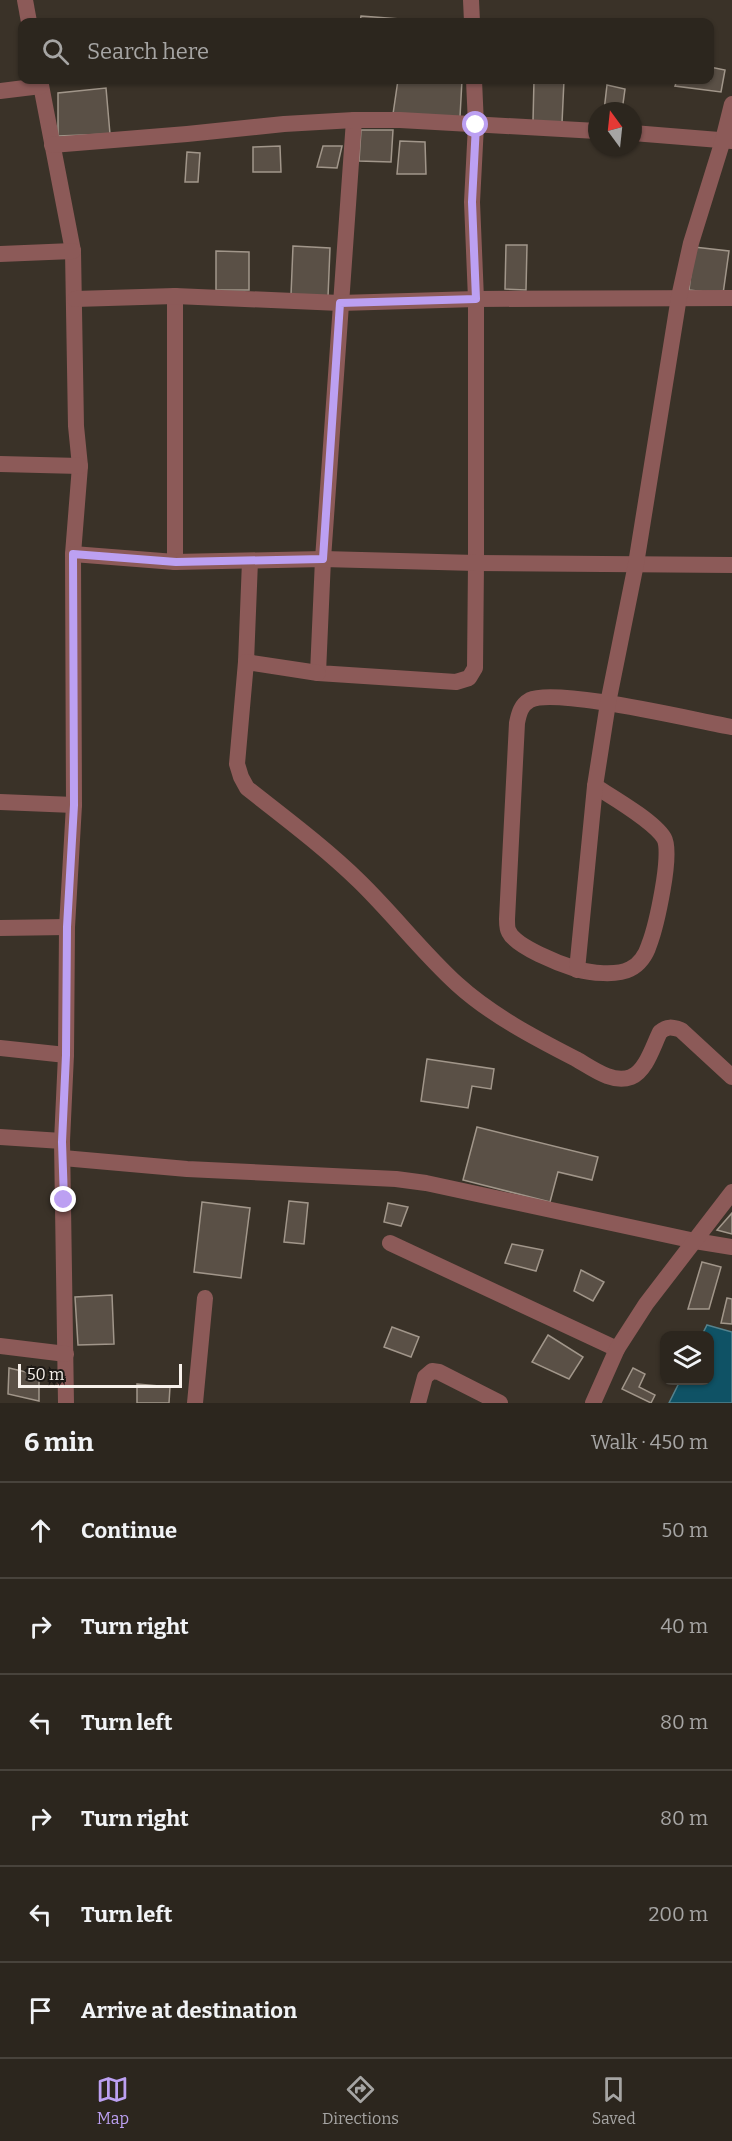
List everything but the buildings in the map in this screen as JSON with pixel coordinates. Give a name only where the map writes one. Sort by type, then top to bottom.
[{"type":"street","points":[[26,0],[29,18]]},
{"type":"street","points":[[471,0],[472,18]]},
{"type":"street","points":[[0,91],[35,84]]},
{"type":"street","points":[[40,84],[73,251],[76,426],[80,466],[73,554],[74,805],[67,927],[66,1055],[62,1150],[66,1403]]},
{"type":"street","points":[[246,662],[318,673],[442,682],[456,682],[469,678],[475,668],[476,299],[472,202],[476,125],[474,84]]},
{"type":"street","points":[[577,970],[595,786],[608,703],[636,564],[679,297],[691,243],[728,141],[732,104]]},
{"type":"street","points":[[318,673],[323,559],[354,120]]},
{"type":"street","points":[[52,145],[354,120],[400,120],[588,131]]},
{"type":"street","points":[[642,134],[728,141]]},
{"type":"street","points":[[0,254],[73,251]]},
{"type":"street","points":[[175,296],[176,562]]},
{"type":"street","points":[[75,299],[175,296],[340,303],[476,299],[732,298]]},
{"type":"street","points":[[0,464],[80,466]]},
{"type":"street","points":[[73,554],[176,562],[323,559],[732,565]]},
{"type":"street","points":[[250,561],[246,662],[237,764],[247,788],[329,853],[360,882],[420,948],[458,985],[543,1042],[616,1078],[631,1077],[641,1070],[660,1032],[664,1028],[672,1027],[681,1030],[732,1077]]},
{"type":"street","points":[[595,786],[651,825],[665,838],[667,852],[666,869],[649,945],[640,962],[616,974],[577,970],[529,949],[508,932],[517,723],[521,706],[532,699],[554,697],[608,703],[732,728]]},
{"type":"street","points":[[0,802],[74,805]]},
{"type":"street","points":[[0,928],[67,927]]},
{"type":"street","points":[[0,1048],[66,1055]]},
{"type":"street","points":[[0,1137],[62,1150],[187,1169],[396,1179],[426,1183],[695,1241],[732,1246]]},
{"type":"street","points":[[593,1403],[616,1349],[646,1304],[732,1192]]},
{"type":"street","points":[[390,1243],[616,1349]]},
{"type":"street","points":[[195,1403],[205,1298]]},
{"type":"street","points":[[0,1346],[66,1354]]},
{"type":"street","points":[[418,1403],[425,1377],[432,1371],[439,1372],[500,1403]]},
{"type":"water","points":[[707,1325],[732,1332],[732,1403],[669,1403],[678,1385],[714,1385],[714,1331],[704,1331]]},
{"type":"route","points":[[64,1200],[62,1142],[66,1055],[67,927],[74,805],[73,554],[176,562],[323,559],[340,303],[476,299],[472,202],[476,125]]}]
